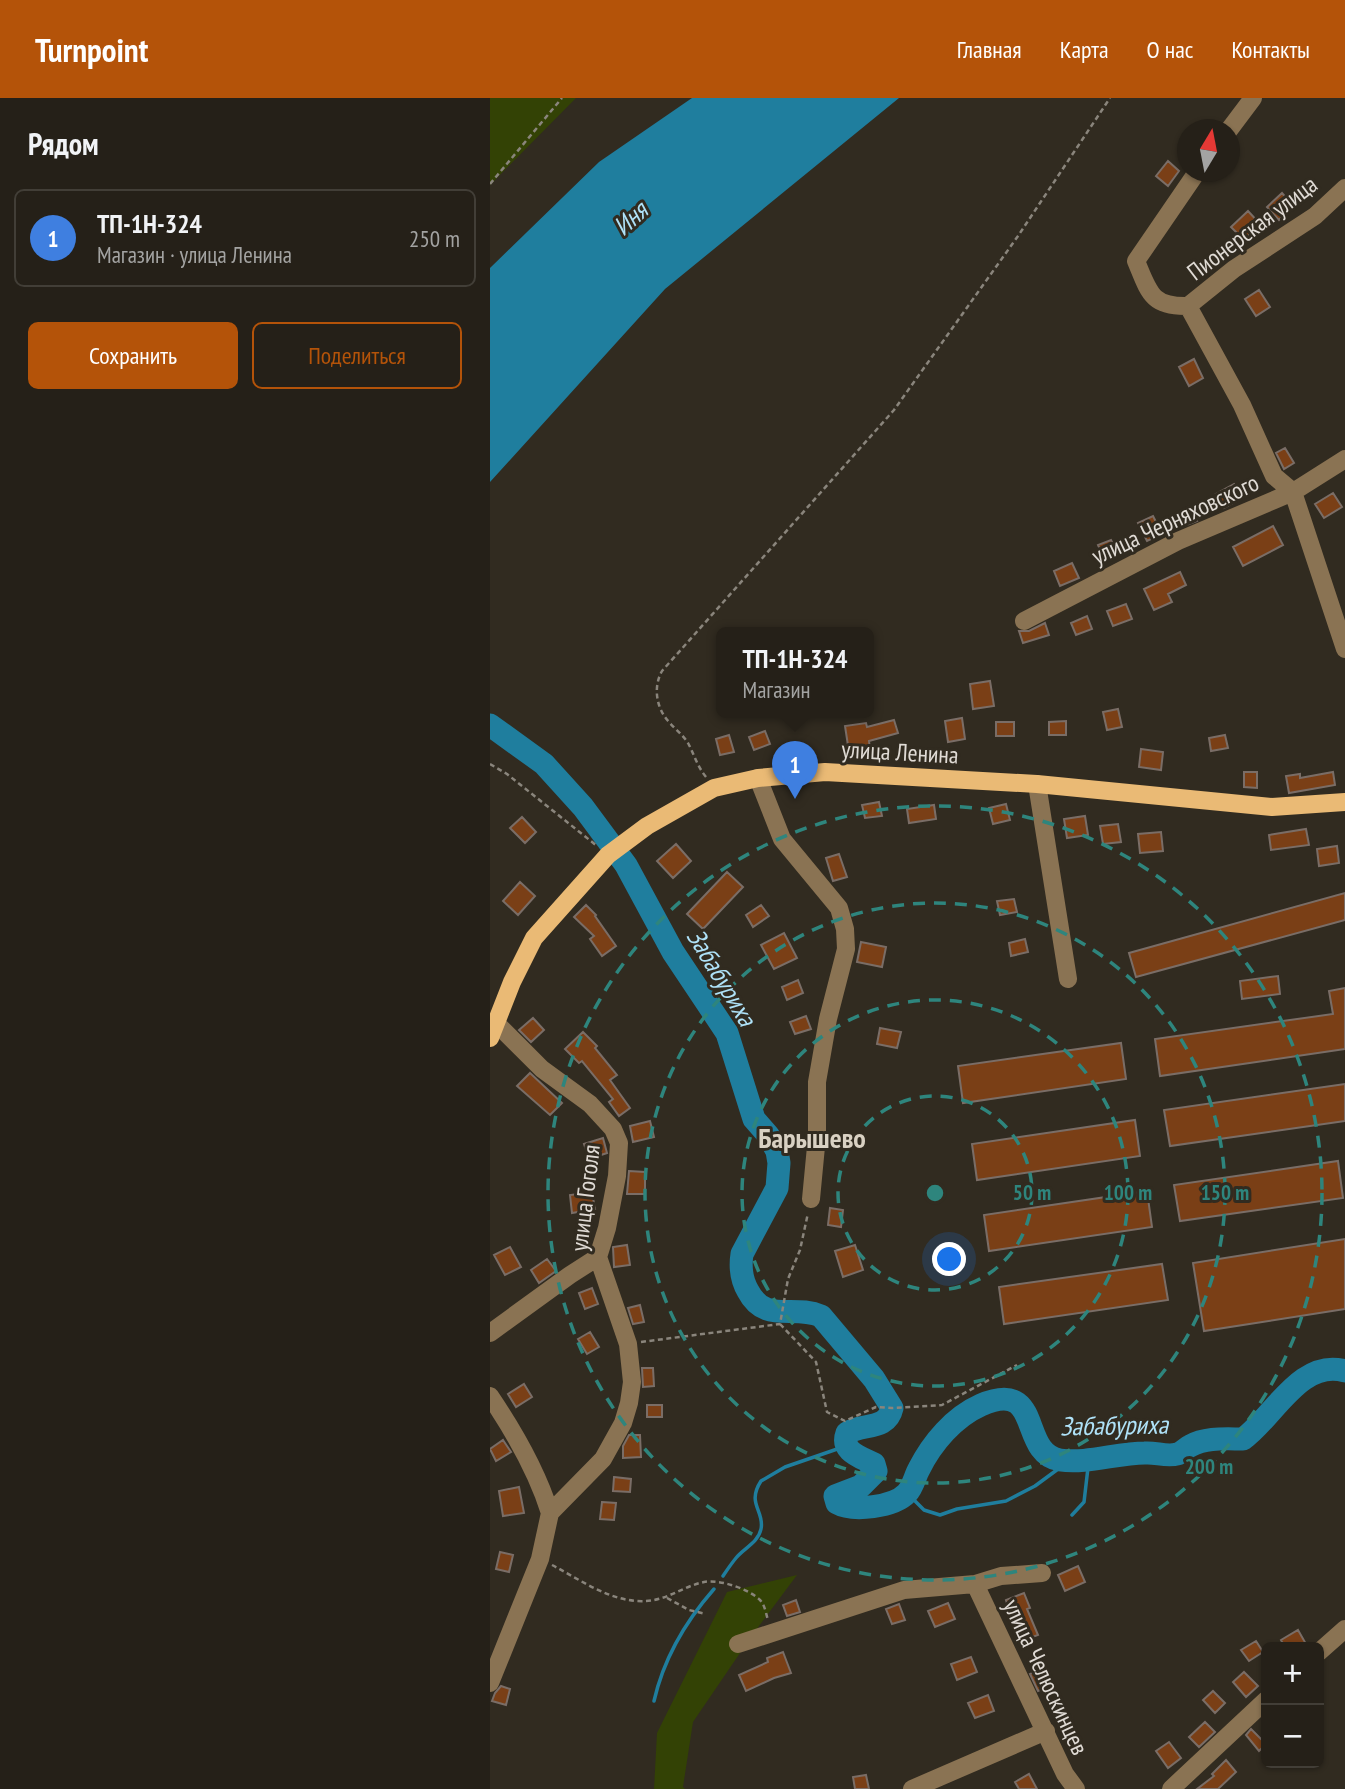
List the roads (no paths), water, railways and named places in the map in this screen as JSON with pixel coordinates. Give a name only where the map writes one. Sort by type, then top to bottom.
[{"type":"main road","name":"улица Ленина","points":[[493,1031],[512,982],[534,938],[608,855],[634,834],[714,788],[758,778],[825,772],[1037,784],[1272,807],[1345,802]]},
{"type":"street","points":[[1237,119],[1253,98]]},
{"type":"street","points":[[1190,182],[1136,261],[1154,298],[1167,307],[1188,306],[1242,405],[1274,476],[1293,492],[1345,649]]},
{"type":"street","name":"Пионерская улица","points":[[1188,306],[1234,269],[1315,216],[1345,188]]},
{"type":"street","name":"улица Черняховского","points":[[1024,621],[1178,541],[1293,492],[1345,459]]},
{"type":"street","points":[[758,778],[782,839],[839,908],[845,929],[846,949],[828,1019],[817,1082],[817,1136],[811,1199]]},
{"type":"street","points":[[1037,784],[1068,979]]},
{"type":"street","name":"улица Гоголя","points":[[493,1031],[590,1104],[613,1129],[619,1143],[617,1176],[598,1258],[628,1344],[632,1382],[629,1404],[623,1423],[603,1459],[550,1513]]},
{"type":"street","points":[[490,1333],[598,1258]]},
{"type":"street","points":[[490,1396],[514,1432],[543,1489],[550,1513],[540,1559],[490,1683]]},
{"type":"street","points":[[738,1644],[904,1590],[975,1584],[1001,1576],[1042,1573]]},
{"type":"street","name":"улица Челюскинцев","points":[[975,1584],[1065,1774],[1076,1789]]},
{"type":"street","points":[[1324,1648],[1345,1629]]},
{"type":"street","points":[[1171,1789],[1261,1705]]},
{"type":"street","points":[[912,1789],[1046,1731]]},
{"type":"water","name":"Иня","points":[[692,98],[899,98],[665,289],[490,482],[490,268],[599,162]]},
{"type":"waterway","name":"Забабуриха","points":[[490,725],[544,764],[583,807],[626,865],[673,952],[727,1033],[754,1119],[768,1135],[777,1151],[779,1163],[777,1188],[742,1254],[742,1273],[746,1286],[755,1301],[763,1307],[821,1316],[874,1379],[892,1408],[880,1423],[847,1433],[846,1445],[849,1449],[874,1464],[876,1471],[861,1486],[835,1496],[837,1503],[844,1506],[873,1507],[901,1498],[909,1491],[924,1459],[945,1432],[971,1410],[1001,1399],[1014,1401],[1023,1409],[1039,1445],[1047,1455],[1060,1460],[1081,1461],[1134,1453],[1173,1455],[1203,1441],[1243,1439],[1301,1381],[1314,1373],[1329,1369],[1345,1371]]},
{"type":"waterway","name":"Забабуриха","points":[[1341,1370],[1345,1367]]},
{"type":"waterway","points":[[723,1576],[759,1534],[762,1523],[755,1496],[761,1481],[785,1467],[846,1446]]},
{"type":"waterway","points":[[1072,1515],[1084,1502],[1089,1459]]},
{"type":"waterway","points":[[907,1493],[924,1510],[940,1515],[957,1509],[1006,1501],[1035,1486],[1069,1461]]},
{"type":"waterway","points":[[654,1701],[677,1641],[714,1589]]},
{"type":"place","name":"ТП-1Н-324","points":[[795,799]]},
{"type":"district","name":"Барышево","points":[[812,1137]]}]
